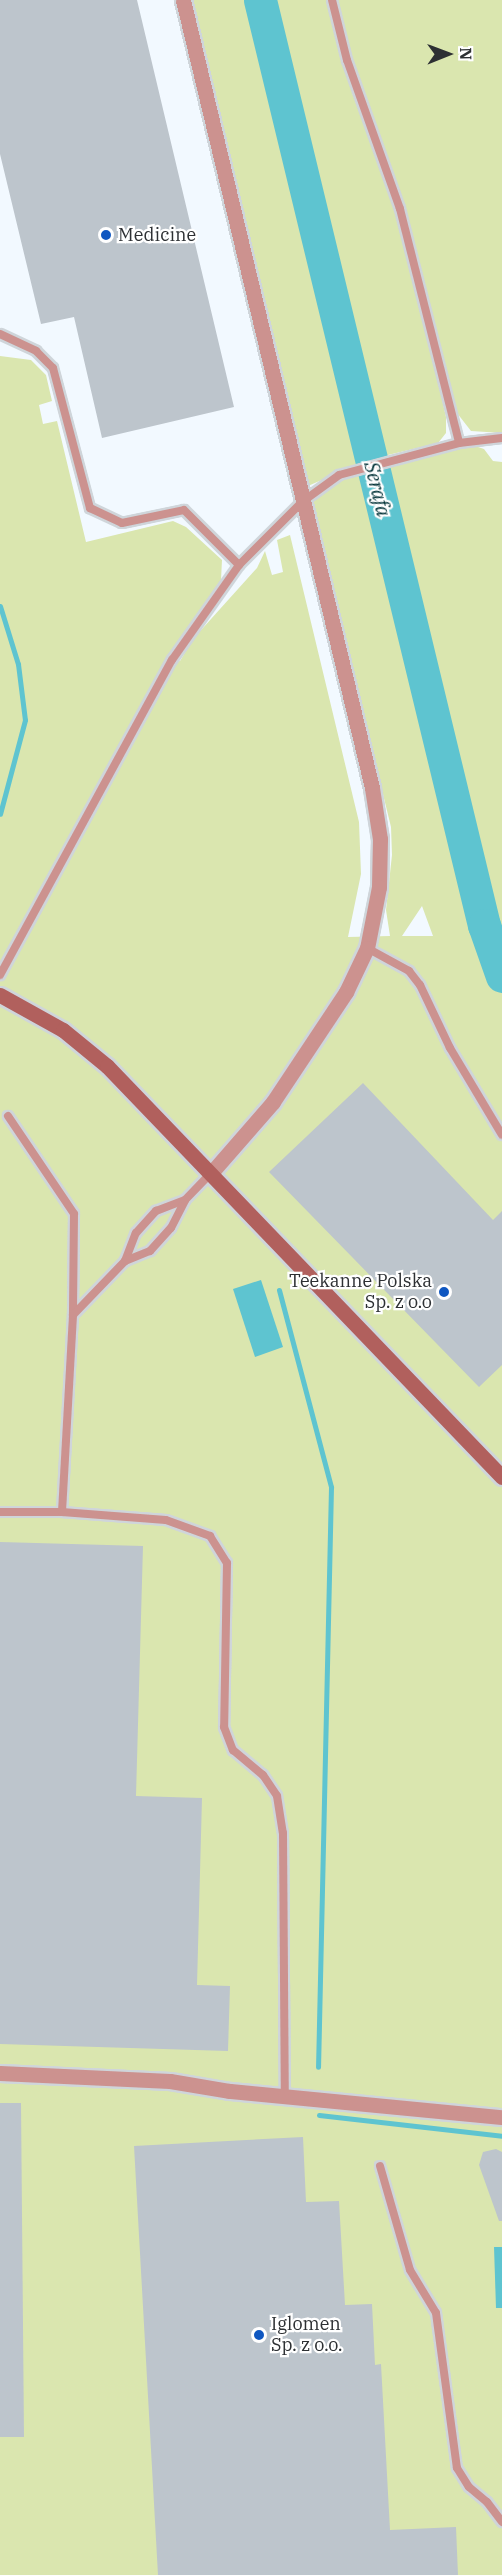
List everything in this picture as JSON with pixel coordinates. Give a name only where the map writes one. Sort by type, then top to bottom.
[{"type":"street","points":[[183,0],[372,788],[378,829],[379,887],[367,948],[346,992],[273,1102],[211,1173]]},
{"type":"street","points":[[0,995],[46,1019],[86,1048],[211,1173],[502,1477]]},
{"type":"street","points":[[0,2073],[170,2081],[230,2091],[502,2117]]},
{"type":"lane","points":[[332,0],[347,60],[400,209],[459,443]]},
{"type":"lane","points":[[0,334],[36,351],[53,368],[90,508],[104,518],[122,523],[184,510],[239,565]]},
{"type":"lane","points":[[0,975],[172,660],[239,565],[302,502],[334,477],[384,460],[459,443],[502,438]]},
{"type":"lane","points":[[367,948],[409,971],[450,1048],[502,1135]]},
{"type":"lane","points":[[8,1116],[74,1214],[73,1315],[62,1512]]},
{"type":"lane","points":[[73,1315],[125,1262],[150,1251],[171,1228],[185,1200],[211,1173]]},
{"type":"lane","points":[[125,1262],[136,1233],[156,1212],[185,1200]]},
{"type":"lane","points":[[0,1512],[62,1512],[166,1520],[210,1536],[227,1563],[224,1727],[233,1750],[263,1776],[277,1796],[284,1833],[285,2095]]},
{"type":"lane","points":[[380,2166],[410,2270],[436,2313],[457,2468],[469,2487],[487,2502],[502,2522]]},
{"type":"green space","points":[[192,0],[328,0],[353,95],[393,200],[411,263],[446,417],[446,433],[438,443],[367,460],[308,486]]},
{"type":"green space","points":[[336,0],[502,0],[502,433],[471,431],[457,413],[410,228],[354,69]]},
{"type":"green space","points":[[0,356],[31,360],[46,375],[52,401],[39,405],[43,424],[57,421],[86,542],[173,521],[186,527],[222,560],[221,580],[166,663],[180,661],[193,639],[257,568],[265,551],[272,575],[283,572],[277,540],[290,535],[359,822],[361,874],[348,937],[390,936],[386,910],[392,855],[391,827],[312,503],[320,493],[351,474],[439,452],[475,446],[484,449],[493,461],[502,462],[502,2575],[0,2575]],"holes":[[[422,906],[433,936],[402,936]]]},
{"type":"water","points":[[261,1280],[283,1347],[255,1357],[233,1289]]},
{"type":"water","points":[[494,2247],[502,2247],[502,2308],[496,2308]]},
{"type":"building","name":"Medicine","points":[[0,0],[137,0],[234,407],[102,438],[74,317],[41,324],[0,154]]},
{"type":"building","name":"Teekanne Polska Sp. z o.o","points":[[363,1083],[493,1220],[502,1211],[502,1365],[479,1387],[269,1172]]},
{"type":"building","points":[[0,1542],[143,1546],[136,1796],[202,1798],[197,1985],[230,1986],[228,2051],[0,2044]]},
{"type":"building","points":[[0,2103],[21,2103],[24,2437],[0,2437]]},
{"type":"building","name":"Iglomen Sp. z o.o.","points":[[303,2137],[306,2202],[339,2201],[345,2305],[372,2304],[375,2365],[381,2364],[390,2530],[456,2527],[458,2575],[158,2575],[134,2146]]},
{"type":"building","points":[[496,2149],[502,2152],[502,2221],[499,2221],[479,2165],[483,2152]]},
{"type":"waterway","name":"Serafa","points":[[260,0],[484,925],[502,976]]},
{"type":"waterway","points":[[0,606],[18,664],[25,720],[0,814]]},
{"type":"waterway","points":[[279,1290],[331,1487],[318,2067]]},
{"type":"waterway","points":[[319,2115],[502,2136]]},
{"type":"place","name":"Medicine","points":[[106,235]]},
{"type":"place","name":"Teekanne Polska Sp. z o.o","points":[[444,1292]]},
{"type":"place","name":"Iglomen Sp. z o.o.","points":[[259,2335]]}]
